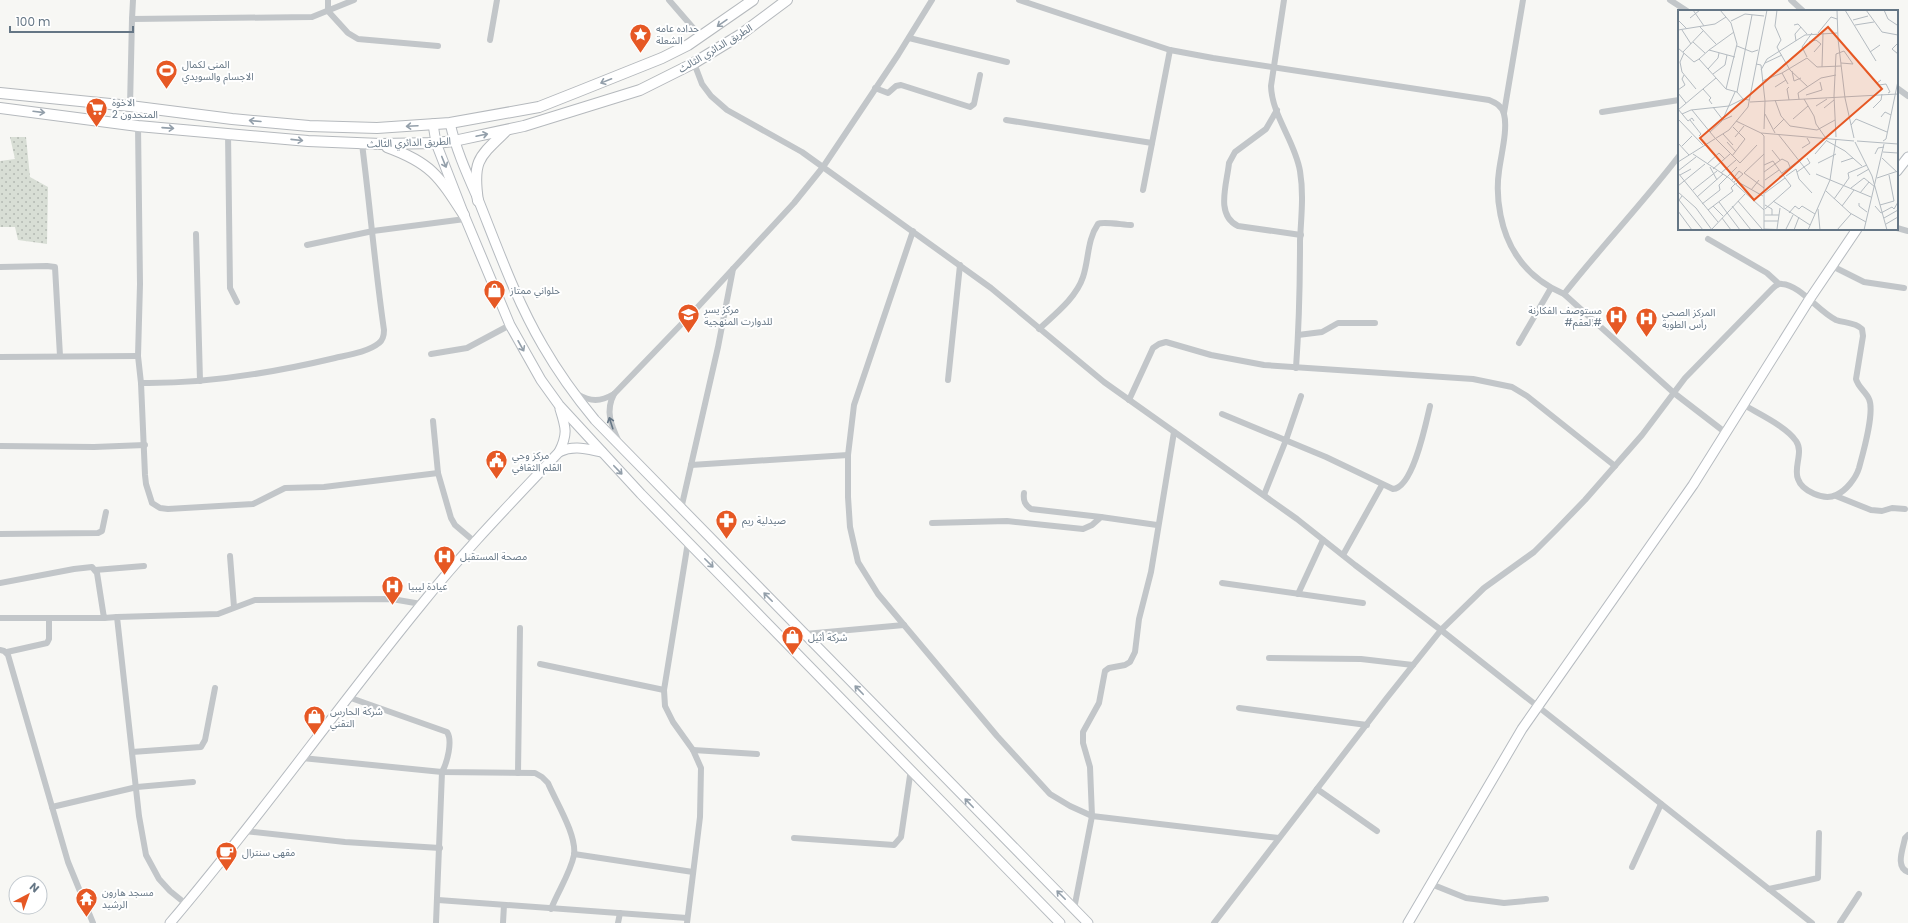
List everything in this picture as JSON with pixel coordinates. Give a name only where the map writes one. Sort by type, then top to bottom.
[{"type":"main road","name":"الطريق الدائري الثالث","points":[[0,93],[130,106],[232,119],[309,126],[377,128],[450,123],[539,107],[662,58],[701,37],[753,0]]},
{"type":"main road","name":"الطريق الدائري الثالث","points":[[0,108],[138,126],[308,141],[362,144],[436,143],[507,130],[640,90],[694,63],[740,35],[788,0]]},
{"type":"main road","points":[[450,123],[454,140],[478,201],[528,318],[543,347],[572,391],[595,420],[1088,923]]},
{"type":"main road","points":[[433,124],[436,143],[464,217],[510,325],[541,380],[559,405],[688,542],[858,714],[1060,923]]},
{"type":"main road","points":[[478,201],[475,181],[479,160],[485,151],[507,130]]},
{"type":"main road","points":[[381,144],[409,155],[430,168],[444,183],[464,217]]},
{"type":"main road","points":[[1898,170],[1908,157]]},
{"type":"main road","points":[[1408,923],[1522,729],[1540,706],[1684,498],[1809,300],[1856,230]]},
{"type":"main road","points":[[170,923],[302,758],[421,604],[475,542],[559,452],[565,441],[566,432],[559,405]]},
{"type":"main road","points":[[559,452],[568,448],[580,448],[602,452]]},
{"type":"main road","points":[[858,714],[869,700]]},
{"type":"street","points":[[130,106],[133,0]]},
{"type":"street","points":[[328,0],[328,11],[348,33],[358,39],[438,46]]},
{"type":"street","points":[[132,19],[312,17],[354,0]]},
{"type":"street","points":[[490,40],[497,0]]},
{"type":"street","points":[[669,0],[701,37]]},
{"type":"street","points":[[572,391],[591,401],[602,400],[614,394],[695,310],[794,203],[823,166],[909,38],[932,0]]},
{"type":"street","points":[[1019,0],[1170,50],[1213,58],[1489,100],[1502,107],[1505,122],[1498,172],[1498,195],[1502,218],[1517,256],[1538,278],[1551,288],[1564,294],[1674,393],[1726,433]]},
{"type":"street","points":[[1284,0],[1273,67],[1272,93],[1277,110],[1294,149],[1300,169],[1302,185],[1296,368]]},
{"type":"street","points":[[1504,114],[1523,0]]},
{"type":"street","points":[[1670,0],[1685,10]]},
{"type":"street","points":[[1791,0],[1802,10]]},
{"type":"street","points":[[909,38],[1007,62]]},
{"type":"street","points":[[1143,190],[1170,50]]},
{"type":"street","points":[[694,63],[702,84],[710,96],[727,110],[802,152],[823,166],[991,288],[1039,329],[1129,400],[1297,518],[1323,540],[1540,706],[1812,923]]},
{"type":"street","points":[[875,88],[888,93],[896,86],[901,85],[970,107],[974,104],[980,75]]},
{"type":"street","points":[[1898,89],[1908,96]]},
{"type":"street","points":[[1602,112],[1678,100]]},
{"type":"street","points":[[1277,110],[1266,129],[1232,157],[1229,164],[1224,209],[1231,222],[1238,226],[1300,235]]},
{"type":"street","points":[[1006,120],[1152,143]]},
{"type":"street","points":[[138,126],[140,284],[138,356],[145,444],[145,475],[152,503],[160,508],[168,509],[254,504],[285,488],[324,487],[438,473]]},
{"type":"street","points":[[228,133],[230,288],[237,302]]},
{"type":"street","points":[[141,383],[200,381],[285,370],[350,354],[380,343],[384,337],[384,330],[376,275],[373,231],[362,144]]},
{"type":"street","points":[[1564,294],[1593,258],[1651,192],[1678,157]]},
{"type":"street","points":[[307,245],[373,231],[464,217]]},
{"type":"street","points":[[1039,329],[1073,296],[1083,279],[1088,249],[1098,224],[1103,221],[1117,225],[1131,225]]},
{"type":"street","points":[[1898,228],[1908,231]]},
{"type":"street","points":[[913,231],[854,405],[848,455],[850,527],[858,562],[878,594],[997,736],[1050,794],[1070,806],[1092,816],[1279,838]]},
{"type":"street","points":[[196,234],[200,381]]},
{"type":"street","points":[[1708,239],[1767,273],[1779,284],[1795,289],[1836,320],[1858,325],[1863,330],[1856,379],[1869,399],[1868,429],[1858,471],[1849,484],[1836,496]]},
{"type":"street","points":[[948,380],[960,265]]},
{"type":"street","points":[[1832,266],[1864,282],[1904,288]]},
{"type":"street","points":[[0,267],[55,267],[60,356]]},
{"type":"street","points":[[681,509],[718,347],[733,268]]},
{"type":"street","points":[[1214,923],[1441,630],[1484,588],[1534,552],[1585,500],[1642,435],[1685,378],[1768,293],[1779,284]]},
{"type":"street","points":[[1519,343],[1551,288]]},
{"type":"street","points":[[1298,335],[1322,332],[1338,323],[1375,324]]},
{"type":"street","points":[[431,354],[467,348],[510,325]]},
{"type":"street","points":[[1129,400],[1153,348],[1166,342],[1211,355],[1264,365],[1444,376],[1493,382],[1512,387],[1527,396],[1615,466]]},
{"type":"street","points":[[0,357],[138,356]]},
{"type":"street","points":[[614,394],[609,406],[609,416],[623,450]]},
{"type":"street","points":[[1264,495],[1286,440],[1301,396]]},
{"type":"street","points":[[1744,405],[1791,434],[1798,442],[1799,452],[1797,478],[1800,485],[1816,494],[1827,497],[1836,496],[1871,510],[1882,511],[1892,508],[1906,509]]},
{"type":"street","points":[[1222,414],[1331,459],[1393,489],[1404,484],[1420,448],[1430,406]]},
{"type":"street","points":[[432,421],[438,473],[451,518],[455,525],[475,542]]},
{"type":"street","points":[[1074,909],[1092,816],[1090,767],[1083,743],[1083,732],[1099,703],[1106,671],[1109,668],[1125,665],[1130,662],[1135,652],[1139,619],[1151,572],[1157,525],[1174,432]]},
{"type":"street","points":[[0,446],[94,447],[145,444]]},
{"type":"street","points":[[691,465],[848,455]]},
{"type":"street","points":[[1343,555],[1382,485]]},
{"type":"street","points":[[1024,493],[1023,499],[1025,505],[1031,509],[1157,525]]},
{"type":"street","points":[[0,534],[98,533],[104,526],[106,512]]},
{"type":"street","points":[[932,523],[1007,521],[1083,530],[1092,525],[1101,517]]},
{"type":"street","points":[[1298,594],[1323,540]]},
{"type":"street","points":[[438,900],[620,913],[687,920],[700,817],[701,768],[693,750],[673,722],[665,706],[664,690],[688,542]]},
{"type":"street","points":[[230,556],[234,607]]},
{"type":"street","points":[[0,583],[88,567],[95,570],[144,566]]},
{"type":"street","points":[[95,570],[104,618]]},
{"type":"street","points":[[1222,582],[1363,604]]},
{"type":"street","points":[[0,618],[104,618],[218,614],[255,600],[392,599],[421,604]]},
{"type":"street","points":[[117,617],[139,816],[146,855],[159,879],[170,891],[186,904]]},
{"type":"street","points":[[49,618],[49,639],[47,642],[3,651],[68,862],[93,923]]},
{"type":"street","points":[[805,634],[904,625]]},
{"type":"street","points":[[518,773],[520,628]]},
{"type":"street","points":[[1269,658],[1361,659],[1413,665]]},
{"type":"street","points":[[540,664],[664,690]]},
{"type":"street","points":[[132,752],[201,747],[205,740],[215,688]]},
{"type":"street","points":[[348,697],[447,732],[450,737],[447,760],[442,772],[436,923]]},
{"type":"street","points":[[1239,708],[1367,724]]},
{"type":"street","points":[[693,750],[757,754]]},
{"type":"street","points":[[302,758],[442,772],[535,773],[542,777],[548,784],[572,835],[574,854],[551,909]]},
{"type":"street","points":[[794,838],[894,845],[901,837],[910,769]]},
{"type":"street","points":[[52,806],[137,787],[193,782]]},
{"type":"street","points":[[1317,789],[1377,831]]},
{"type":"street","points":[[1632,867],[1661,804]]},
{"type":"street","points":[[244,831],[345,842],[440,848]]},
{"type":"street","points":[[1769,889],[1818,878],[1819,833]]},
{"type":"street","points":[[1908,835],[1905,838],[1900,863],[1903,870],[1908,872]]},
{"type":"street","points":[[574,854],[693,872]]},
{"type":"street","points":[[1431,884],[1466,898],[1504,903],[1546,899]]},
{"type":"street","points":[[1840,923],[1859,894]]},
{"type":"street","points":[[503,923],[504,905]]},
{"type":"street","points":[[618,923],[620,913]]},
{"type":"shaded area","points":[[10,137],[26,137],[30,177],[48,187],[47,244],[18,240],[15,227],[0,227],[0,161],[15,159]]},
{"type":"place","name":"حداده عامه الشعلة","points":[[640,54]]},
{"type":"place","name":"المنى لكمال الاجسام والسويدي","points":[[167,90]]},
{"type":"place","name":"الاخوة المتحدون 2","points":[[97,128]]},
{"type":"place","name":"حلواني ممتاز","points":[[494,310]]},
{"type":"place","name":"مركز يسر للدوارت المنهجية","points":[[688,334]]},
{"type":"place","name":"مستوصف الفكارنة #العقم#","points":[[1617,336]]},
{"type":"place","name":"المركز الصحي رأس الطوبة","points":[[1646,338]]},
{"type":"place","name":"مركز وحي القلم الثقافي","points":[[497,480]]},
{"type":"place","name":"صيدلية ريم","points":[[726,540]]},
{"type":"place","name":"مصحة المستقبل","points":[[445,576]]},
{"type":"place","name":"عيادة ليبيا","points":[[393,606]]},
{"type":"place","name":"شركة أثيل","points":[[792,656]]},
{"type":"place","name":"شركة الحارس التقني","points":[[315,736]]},
{"type":"place","name":"مقهى سنترال","points":[[227,872]]},
{"type":"place","name":"مسجد هارون الرشيد","points":[[86,918]]}]
